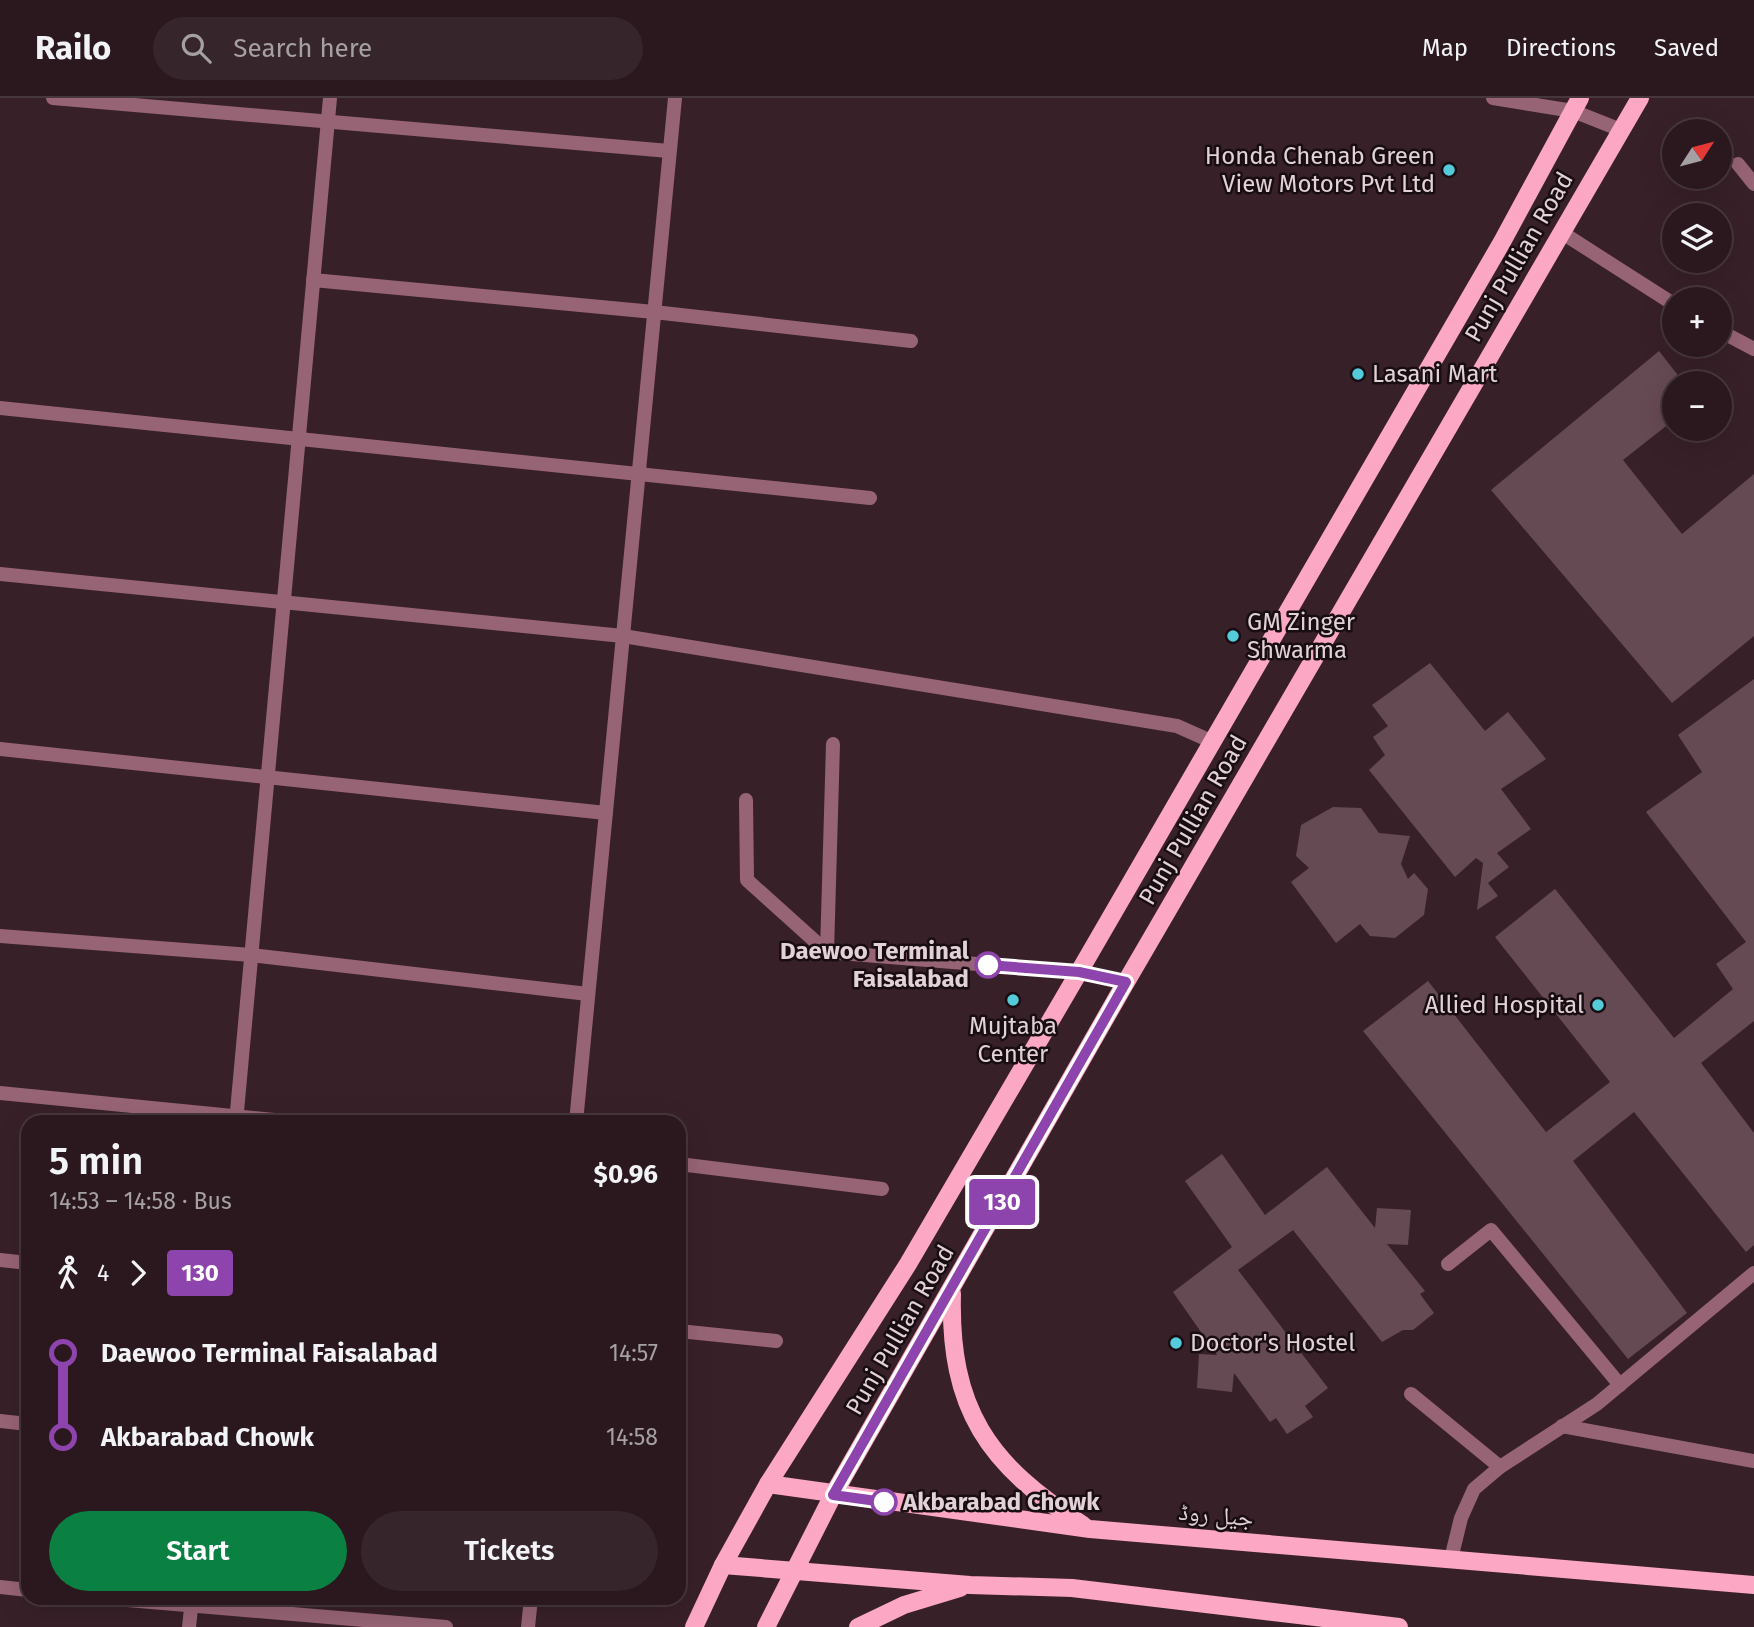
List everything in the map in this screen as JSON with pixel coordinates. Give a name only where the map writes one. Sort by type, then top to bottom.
[{"type":"main road","name":"Punj Pullian Road","points":[[795,1571],[833,1495],[953,1290],[1126,982],[1640,98]]},
{"type":"main road","name":"Punj Pullian Road","points":[[768,1484],[908,1264],[1502,242],[1577,104]]},
{"type":"main road","points":[[953,1290],[951,1339],[960,1386],[980,1431],[1009,1469],[1046,1501],[1090,1529]]},
{"type":"main road","name":"جیل روڈ","points":[[768,1484],[1090,1529],[1754,1585]]},
{"type":"main road","points":[[694,1627],[723,1565],[768,1484]]},
{"type":"main road","points":[[723,1565],[970,1585],[1072,1588],[1399,1627]]},
{"type":"main road","points":[[765,1627],[795,1571]]},
{"type":"main road","points":[[858,1627],[904,1605],[970,1585]]},
{"type":"street","points":[[53,98],[669,151]]},
{"type":"street","points":[[236,1115],[330,98]]},
{"type":"street","points":[[577,1115],[675,98]]},
{"type":"street","points":[[1493,98],[1577,104],[1620,130]]},
{"type":"street","points":[[1738,164],[1754,184]]},
{"type":"street","points":[[1561,232],[1662,297]]},
{"type":"street","points":[[313,280],[654,312],[911,341]]},
{"type":"street","points":[[1732,337],[1754,349]]},
{"type":"street","points":[[0,408],[298,441],[870,498]]},
{"type":"street","points":[[0,574],[623,636],[1177,726],[1213,742]]},
{"type":"street","points":[[827,952],[833,744]]},
{"type":"street","points":[[0,749],[606,813]]},
{"type":"street","points":[[746,800],[747,880],[827,952],[1079,972],[1126,982]]},
{"type":"street","points":[[0,936],[251,955],[588,994]]},
{"type":"street","points":[[0,1093],[200,1115]]},
{"type":"street","points":[[686,1165],[883,1189]]},
{"type":"street","points":[[1448,1264],[1491,1230],[1620,1385]]},
{"type":"street","points":[[0,1260],[21,1262]]},
{"type":"street","points":[[1451,1559],[1461,1518],[1474,1489],[1500,1466],[1597,1404],[1754,1273]]},
{"type":"street","points":[[686,1332],[776,1341]]},
{"type":"street","points":[[1411,1394],[1500,1466]]},
{"type":"street","points":[[0,1421],[21,1423]]},
{"type":"street","points":[[1562,1426],[1754,1461]]},
{"type":"street","points":[[0,1587],[21,1589]]},
{"type":"street","points":[[189,1627],[192,1605]]},
{"type":"street","points":[[222,1605],[446,1627]]},
{"type":"street","points":[[528,1627],[530,1605]]},
{"type":"building","points":[[1659,351],[1675,371],[1662,371],[1662,429],[1623,460],[1682,534],[1754,474],[1754,636],[1672,703],[1491,490]]},
{"type":"building","points":[[1430,663],[1485,731],[1508,712],[1546,759],[1501,789],[1531,829],[1497,853],[1509,867],[1488,883],[1498,896],[1477,910],[1483,863],[1476,858],[1455,877],[1369,770],[1385,755],[1373,737],[1388,726],[1372,705]]},
{"type":"building","name":"Allied Hospital","points":[[1754,679],[1754,1021],[1701,1063],[1754,1133],[1754,1245],[1746,1252],[1634,1112],[1573,1161],[1687,1313],[1628,1359],[1363,1031],[1428,981],[1546,1132],[1610,1082],[1495,937],[1555,889],[1674,1038],[1733,989],[1716,964],[1746,942],[1646,812],[1702,772],[1678,735]]},
{"type":"building","name":"Allied Hospital","points":[[1333,807],[1361,808],[1379,833],[1410,836],[1401,864],[1408,879],[1414,873],[1428,889],[1424,915],[1395,938],[1370,936],[1360,924],[1336,943],[1291,882],[1309,868],[1296,856],[1301,825]]},
{"type":"building","points":[[1222,1154],[1265,1215],[1327,1167],[1375,1228],[1377,1208],[1411,1210],[1408,1245],[1387,1244],[1425,1291],[1420,1294],[1434,1313],[1413,1330],[1403,1330],[1382,1342],[1293,1230],[1238,1270],[1328,1388],[1305,1406],[1313,1417],[1287,1434],[1276,1418],[1270,1422],[1234,1373],[1232,1392],[1197,1388],[1199,1354],[1217,1355],[1173,1292],[1232,1247],[1185,1181]]},
{"type":"bus line","name":"130","points":[[884,1502],[833,1495],[953,1290],[1126,982],[1079,972],[988,965]]},
{"type":"place","name":"Honda Chenab Green View Motors Pvt Ltd","points":[[1449,170]]},
{"type":"place","name":"Lasani Mart","points":[[1358,374]]},
{"type":"place","name":"GM Zinger Shwarma","points":[[1233,636]]},
{"type":"place","name":"Daewoo Terminal Faisalabad","points":[[988,965]]},
{"type":"place","name":"Mujtaba Center","points":[[1013,1000]]},
{"type":"place","name":"Allied Hospital","points":[[1598,1005]]},
{"type":"place","name":"Doctor's Hostel","points":[[1176,1343]]},
{"type":"place","name":"Akbarabad Chowk","points":[[884,1502]]}]
